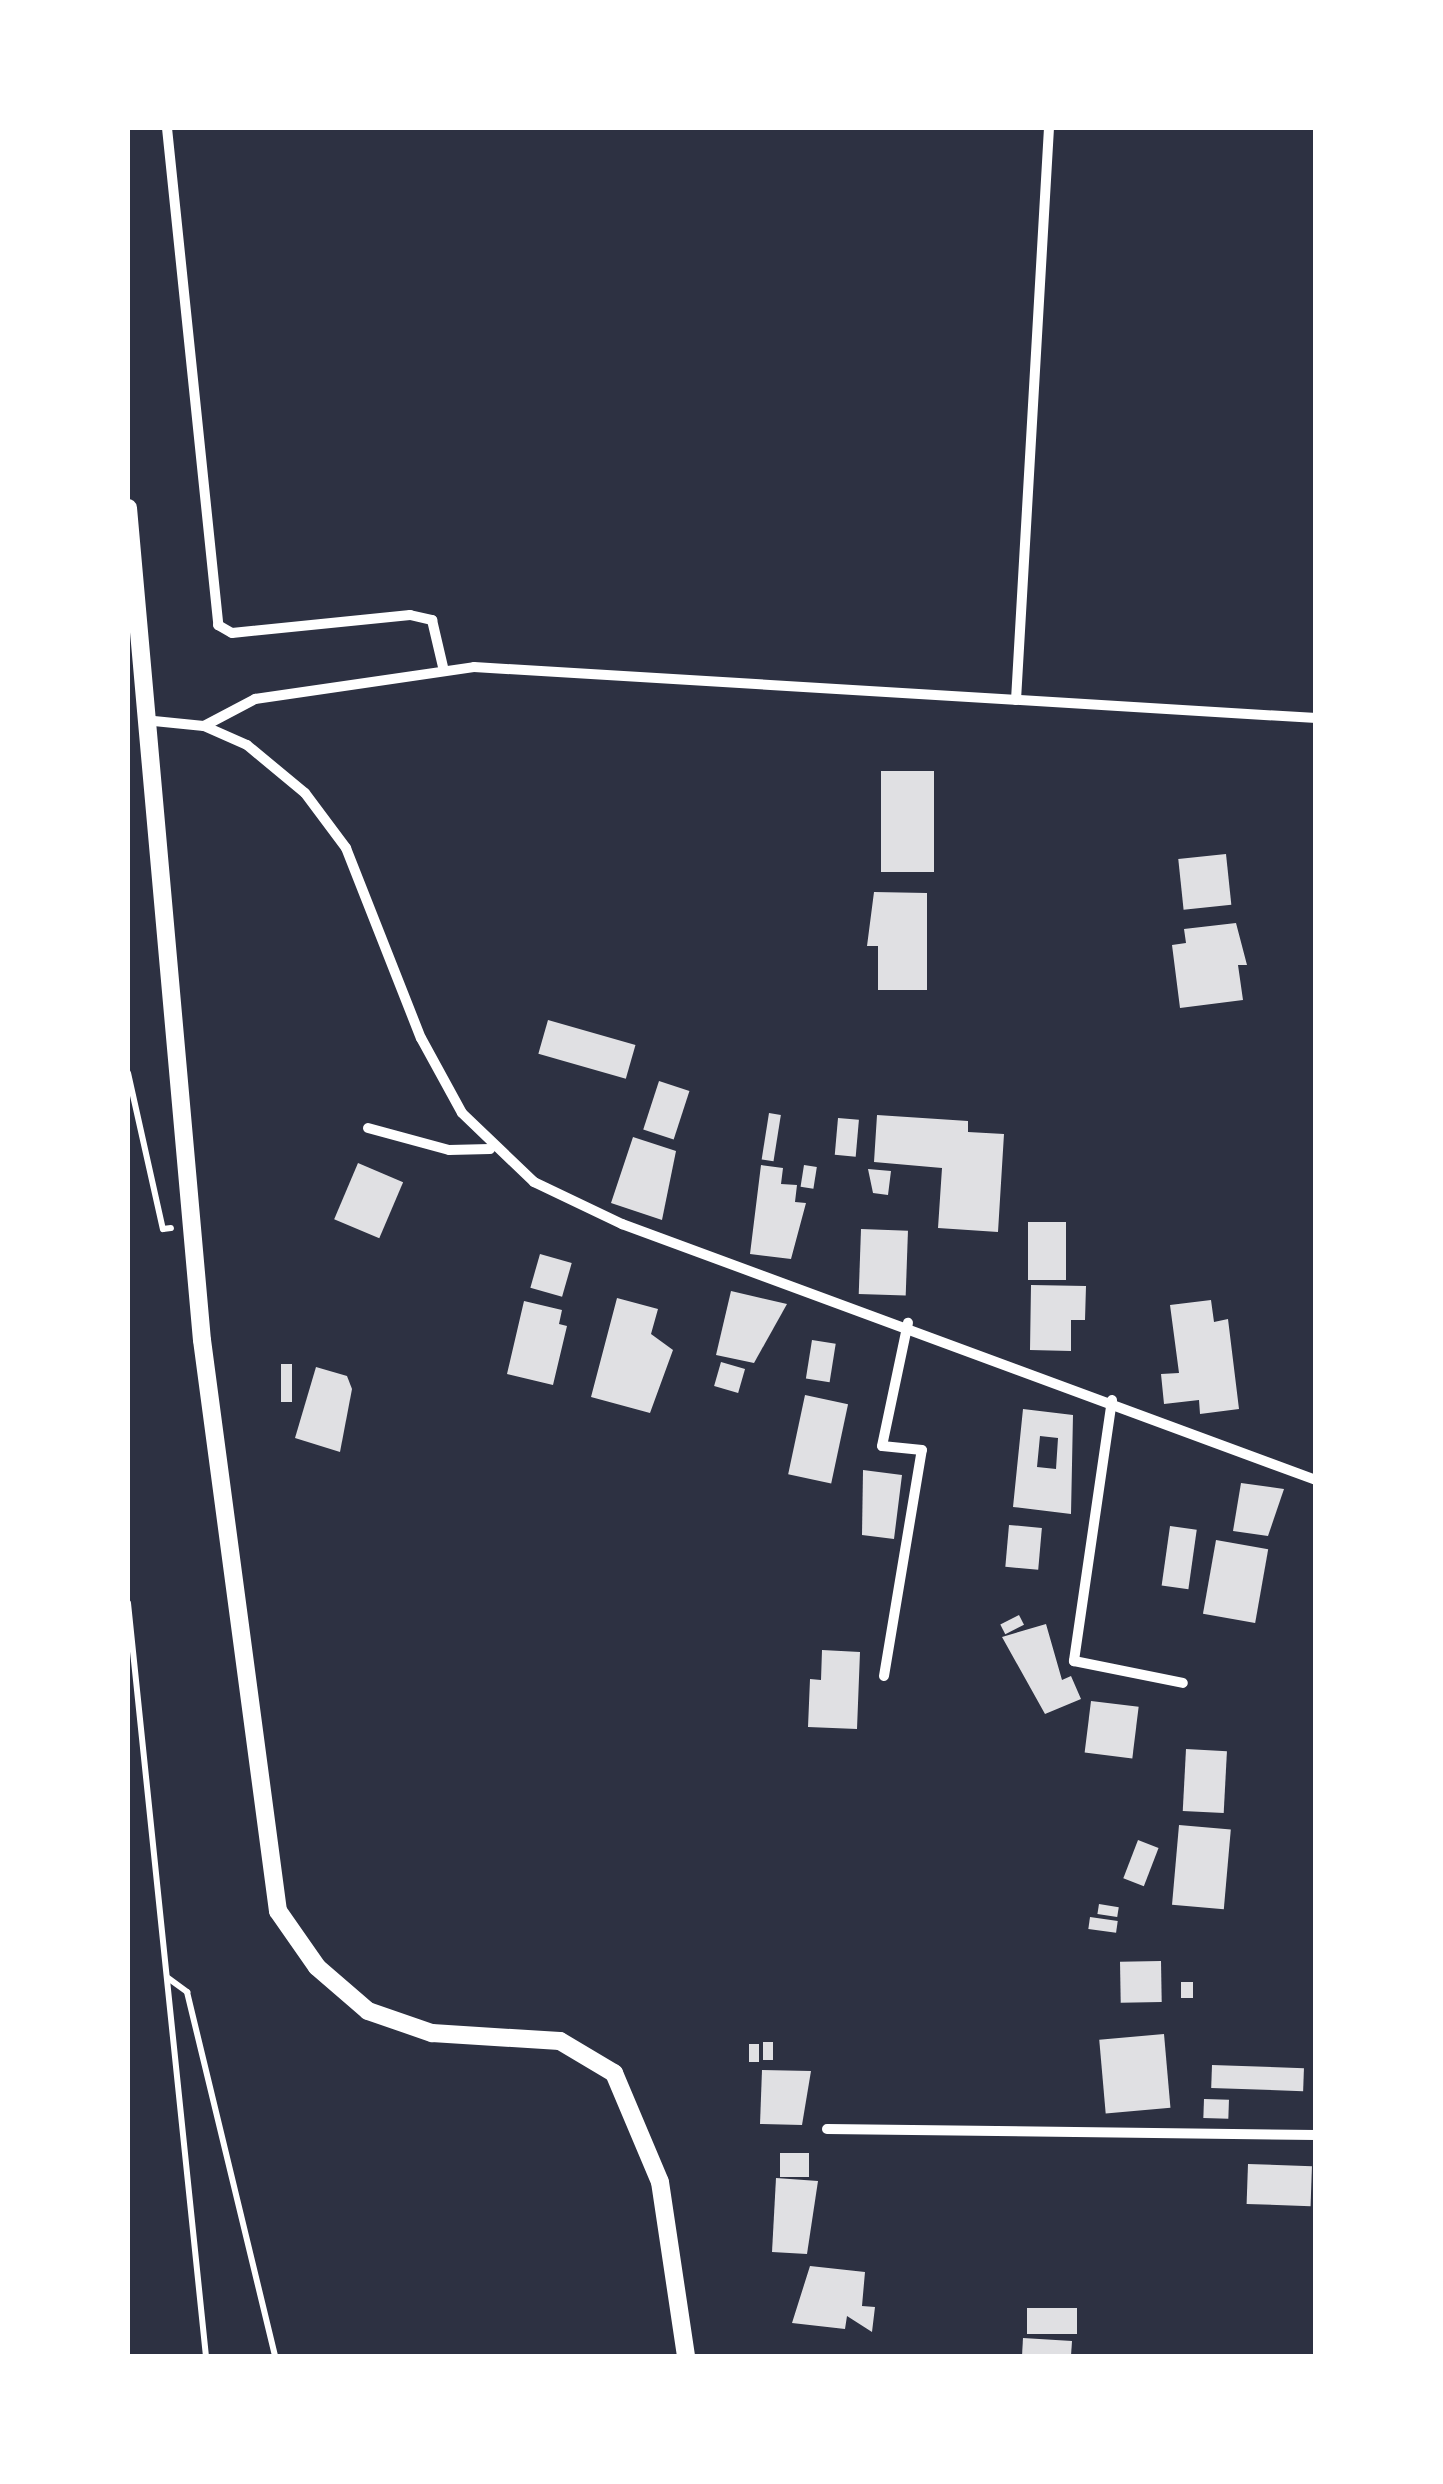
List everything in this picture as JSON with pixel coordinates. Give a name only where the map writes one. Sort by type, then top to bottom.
[{"type":"street","points":[[166,128],[218,625],[232,633],[410,614],[432,620],[444,672]]},
{"type":"street","points":[[1016,700],[1049,128]]},
{"type":"street","points":[[128,508],[191,1225],[278,1911],[317,1967],[368,2010],[432,2033],[560,2041],[614,2073],[660,2182],[686,2356]]},
{"type":"street","points":[[204,726],[255,699],[444,672],[1316,718]]},
{"type":"street","points":[[144,720],[204,726],[247,745],[305,792],[346,848],[421,1038],[490,1149],[534,1182],[622,1224],[908,1323],[1316,1480]]},
{"type":"street","points":[[368,1128],[448,1150],[490,1149]]},
{"type":"street","points":[[884,1676],[922,1450],[882,1446],[908,1323]]},
{"type":"street","points":[[1112,1400],[1074,1662],[1182,1683]]},
{"type":"street","points":[[827,2129],[1316,2136]]},
{"type":"path","points":[[128,1073],[163,1229],[191,1225]]},
{"type":"path","points":[[128,1603],[206,2356]]},
{"type":"path","points":[[167,1977],[187,1992],[275,2356]]},
{"type":"building","points":[[881,771],[934,771],[934,872],[881,872]]},
{"type":"building","points":[[1226,854],[1231,905],[1184,910],[1178,859]]},
{"type":"building","points":[[874,892],[927,893],[927,990],[878,990],[878,946],[867,946]]},
{"type":"building","points":[[1236,923],[1247,965],[1238,965],[1243,1000],[1180,1008],[1172,945],[1186,943],[1184,929]]},
{"type":"building","points":[[548,1020],[635,1045],[626,1079],[538,1054]]},
{"type":"building","points":[[659,1081],[689,1091],[674,1139],[643,1130]]},
{"type":"building","points":[[769,1113],[781,1115],[773,1161],[762,1159]]},
{"type":"building","points":[[877,1115],[968,1121],[968,1132],[1004,1134],[998,1232],[938,1228],[942,1168],[874,1162]]},
{"type":"building","points":[[838,1118],[859,1120],[856,1157],[835,1155]]},
{"type":"building","points":[[633,1137],[676,1151],[662,1220],[611,1203]]},
{"type":"building","points":[[358,1163],[403,1182],[379,1238],[334,1219]]},
{"type":"building","points":[[761,1165],[783,1168],[781,1184],[797,1185],[795,1202],[806,1203],[791,1259],[750,1254]]},
{"type":"building","points":[[804,1165],[817,1167],[813,1189],[801,1187]]},
{"type":"building","points":[[868,1169],[891,1171],[888,1195],[873,1193]]},
{"type":"building","points":[[1028,1222],[1066,1222],[1066,1280],[1028,1280]]},
{"type":"building","points":[[861,1229],[908,1231],[906,1296],[859,1294]]},
{"type":"building","points":[[540,1254],[572,1263],[562,1297],[530,1288]]},
{"type":"building","points":[[1031,1285],[1086,1286],[1085,1320],[1071,1320],[1071,1351],[1030,1350]]},
{"type":"building","points":[[731,1291],[787,1304],[754,1363],[716,1355]]},
{"type":"building","points":[[617,1298],[658,1309],[651,1334],[673,1350],[650,1413],[591,1397]]},
{"type":"building","points":[[1211,1300],[1214,1322],[1228,1319],[1239,1409],[1200,1414],[1199,1400],[1164,1404],[1161,1374],[1179,1373],[1170,1305]]},
{"type":"building","points":[[524,1301],[562,1310],[559,1324],[567,1326],[553,1385],[507,1374]]},
{"type":"building","points":[[812,1340],[836,1344],[830,1382],[806,1379]]},
{"type":"building","points":[[721,1362],[745,1369],[738,1393],[714,1386]]},
{"type":"building","points":[[281,1364],[292,1364],[292,1402],[281,1402]]},
{"type":"building","points":[[316,1367],[347,1376],[352,1389],[340,1452],[295,1438]]},
{"type":"building","points":[[805,1395],[848,1404],[831,1483],[788,1474]]},
{"type":"building","points":[[1023,1409],[1073,1415],[1071,1514],[1013,1507]],"holes":[[[1040,1436],[1058,1438],[1056,1469],[1037,1467]]]},
{"type":"building","points":[[863,1470],[902,1475],[894,1539],[862,1535]]},
{"type":"building","points":[[1241,1483],[1284,1489],[1268,1536],[1233,1531]]},
{"type":"building","points":[[1009,1525],[1042,1528],[1038,1570],[1005,1567]]},
{"type":"building","points":[[1170,1526],[1197,1530],[1188,1589],[1162,1585]]},
{"type":"building","points":[[1216,1540],[1268,1549],[1255,1623],[1203,1614]]},
{"type":"building","points":[[1019,1615],[1024,1625],[1005,1634],[1000,1625]]},
{"type":"building","points":[[1046,1624],[1062,1680],[1071,1676],[1081,1699],[1045,1714],[1002,1637]]},
{"type":"building","points":[[822,1650],[860,1652],[857,1729],[808,1727],[810,1679],[821,1680]]},
{"type":"building","points":[[1091,1701],[1139,1707],[1132,1758],[1085,1753]]},
{"type":"building","points":[[1186,1749],[1227,1751],[1224,1813],[1183,1811]]},
{"type":"building","points":[[1179,1825],[1231,1830],[1224,1909],[1172,1905]]},
{"type":"building","points":[[1138,1840],[1159,1848],[1144,1886],[1123,1878]]},
{"type":"building","points":[[1099,1904],[1119,1907],[1117,1917],[1097,1914]]},
{"type":"building","points":[[1090,1917],[1118,1921],[1116,1933],[1088,1929]]},
{"type":"building","points":[[1161,1961],[1162,2002],[1121,2003],[1120,1962]]},
{"type":"building","points":[[1181,1982],[1193,1982],[1193,1998],[1181,1998]]},
{"type":"building","points":[[1164,2034],[1170,2108],[1106,2113],[1099,2040]]},
{"type":"building","points":[[763,2042],[773,2042],[773,2060],[763,2060]]},
{"type":"building","points":[[749,2044],[759,2044],[759,2062],[749,2062]]},
{"type":"building","points":[[1212,2065],[1304,2068],[1303,2091],[1211,2088]]},
{"type":"building","points":[[762,2070],[811,2071],[802,2125],[760,2124]]},
{"type":"building","points":[[1204,2099],[1229,2100],[1228,2119],[1203,2118]]},
{"type":"building","points":[[780,2153],[809,2153],[809,2177],[780,2177]]},
{"type":"building","points":[[1248,2164],[1312,2166],[1311,2206],[1247,2204]]},
{"type":"building","points":[[776,2178],[818,2181],[807,2254],[772,2252]]},
{"type":"building","points":[[810,2266],[865,2272],[862,2306],[875,2307],[872,2332],[847,2316],[845,2329],[792,2323]]},
{"type":"building","points":[[1027,2308],[1077,2308],[1077,2334],[1027,2334]]},
{"type":"building","points":[[1023,2338],[1072,2341],[1071,2356],[1022,2356]]}]
